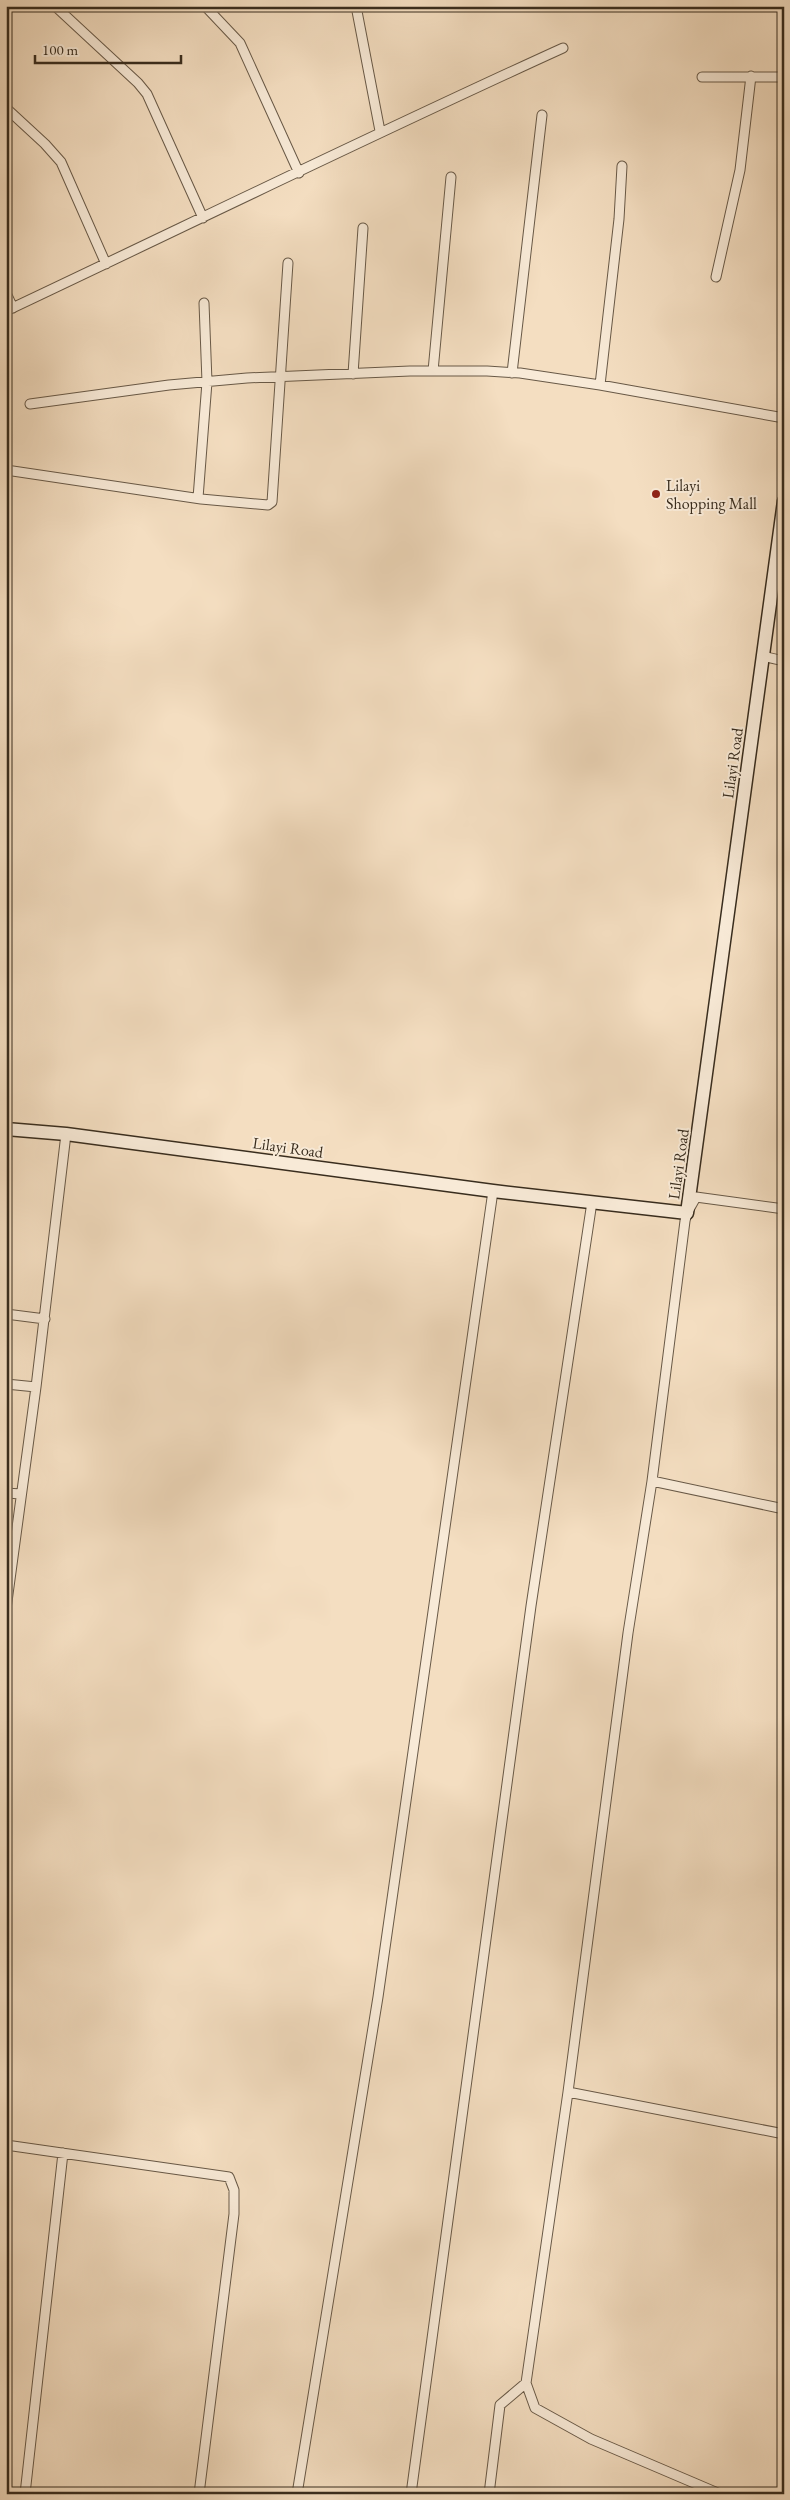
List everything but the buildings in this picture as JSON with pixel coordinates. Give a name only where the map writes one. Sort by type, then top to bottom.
[{"type":"street","points":[[54,6],[138,83],[147,94],[202,218]]},
{"type":"street","points":[[206,6],[240,43],[299,173]]},
{"type":"street","points":[[356,6],[380,131]]},
{"type":"street","points":[[6,293],[10,309],[299,173],[380,131],[563,48]]},
{"type":"street","points":[[716,277],[740,170],[751,76]]},
{"type":"street","points":[[702,77],[784,77]]},
{"type":"street","points":[[6,108],[45,144],[61,162],[106,264]]},
{"type":"street","points":[[512,372],[542,115]]},
{"type":"street","points":[[600,385],[619,219],[622,166]]},
{"type":"street","points":[[433,371],[451,177]]},
{"type":"street","points":[[353,374],[363,228]]},
{"type":"street","points":[[6,470],[198,498],[268,505],[272,502],[288,263]]},
{"type":"street","points":[[198,498],[207,382],[204,303]]},
{"type":"street","points":[[30,404],[168,385],[281,377],[433,371],[512,372],[600,385],[784,418]]},
{"type":"street","name":"Lilayi Road","points":[[6,1128],[66,1134],[493,1191],[687,1213],[784,500]]},
{"type":"street","points":[[762,656],[784,661]]},
{"type":"street","points":[[7,1605],[45,1319],[66,1134]]},
{"type":"street","points":[[297,2494],[378,1997],[493,1191]]},
{"type":"street","points":[[720,2494],[569,2428],[535,2408],[526,2382],[568,2092],[624,1662],[652,1481],[687,1213],[696,1197],[784,1208]]},
{"type":"street","points":[[410,2494],[531,1606],[592,1202]]},
{"type":"street","points":[[6,1314],[45,1319]]},
{"type":"street","points":[[6,1384],[36,1388]]},
{"type":"street","points":[[652,1481],[784,1509]]},
{"type":"street","points":[[6,1493],[21,1494]]},
{"type":"street","points":[[568,2092],[784,2134]]},
{"type":"street","points":[[6,2145],[230,2177],[234,2190],[234,2214],[199,2494]]},
{"type":"street","points":[[25,2494],[62,2153]]},
{"type":"street","points":[[489,2494],[500,2405],[526,2382]]},
{"type":"place","name":"Lilayi Shopping Mall","points":[[656,494]]}]
